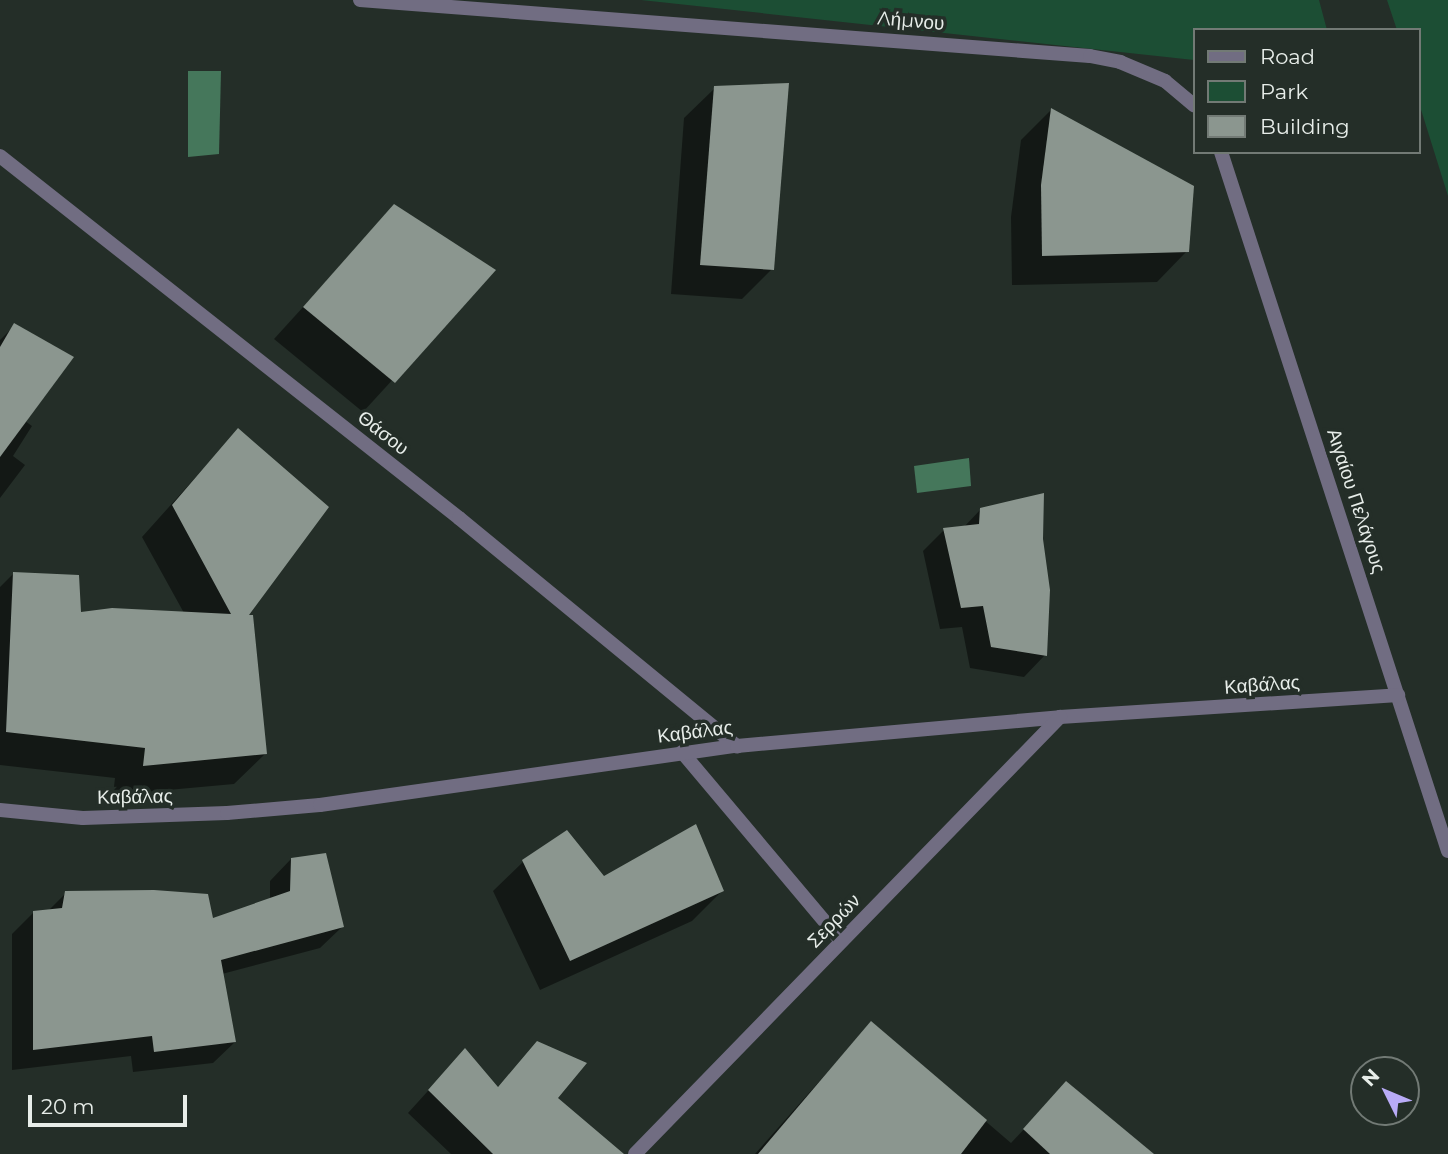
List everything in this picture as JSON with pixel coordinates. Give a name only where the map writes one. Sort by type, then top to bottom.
[{"type":"street","name":"Λήμνου","points":[[360,0],[1090,56],[1120,62],[1165,81],[1192,103]]},
{"type":"street","name":"Θάσου","points":[[0,156],[459,518],[737,746]]},
{"type":"street","name":"Αιγαίου Πελάγους","points":[[1224,158],[1448,850]]},
{"type":"street","name":"Καβάλας","points":[[0,810],[141,818],[280,808],[737,746],[1060,716],[1398,695]]},
{"type":"street","name":"Σερρών","points":[[635,1154],[1060,716]]},
{"type":"street","points":[[682,752],[841,941]]},
{"type":"green space","points":[[641,0],[1319,0],[1326,28],[1192,28],[1192,60]]},
{"type":"green space","points":[[1387,0],[1448,0],[1448,196],[1420,106],[1420,28],[1396,28]]},
{"type":"shaded area","points":[[188,71],[221,71],[219,154],[188,157]]},
{"type":"shaded area","points":[[969,458],[971,486],[917,493],[914,466]]},
{"type":"building","points":[[789,83],[774,270],[700,265],[714,86]]},
{"type":"building","points":[[1051,108],[1194,186],[1189,252],[1042,256],[1041,185]]},
{"type":"building","points":[[394,204],[496,270],[395,383],[303,307]]},
{"type":"building","points":[[14,323],[74,357],[0,457],[0,347]]},
{"type":"building","points":[[238,428],[329,507],[249,615],[253,615],[267,754],[143,766],[145,748],[6,732],[13,572],[79,575],[81,612],[112,608],[231,614],[172,505]]},
{"type":"building","points":[[1044,493],[1043,539],[1050,590],[1047,656],[991,647],[983,606],[961,608],[943,528],[979,524],[980,508]]},
{"type":"building","points":[[696,824],[724,891],[570,961],[522,860],[567,830],[604,876]]},
{"type":"building","points":[[326,853],[344,927],[221,960],[236,1042],[154,1052],[152,1036],[33,1050],[33,911],[62,908],[65,891],[154,890],[208,894],[213,918],[290,891],[291,858]]},
{"type":"building","points":[[871,1021],[987,1120],[961,1154],[758,1154]]},
{"type":"building","points":[[537,1041],[587,1063],[558,1098],[624,1154],[493,1154],[428,1090],[465,1048],[498,1087]]},
{"type":"building","points":[[1066,1081],[1154,1154],[1050,1154],[1023,1129]]}]
